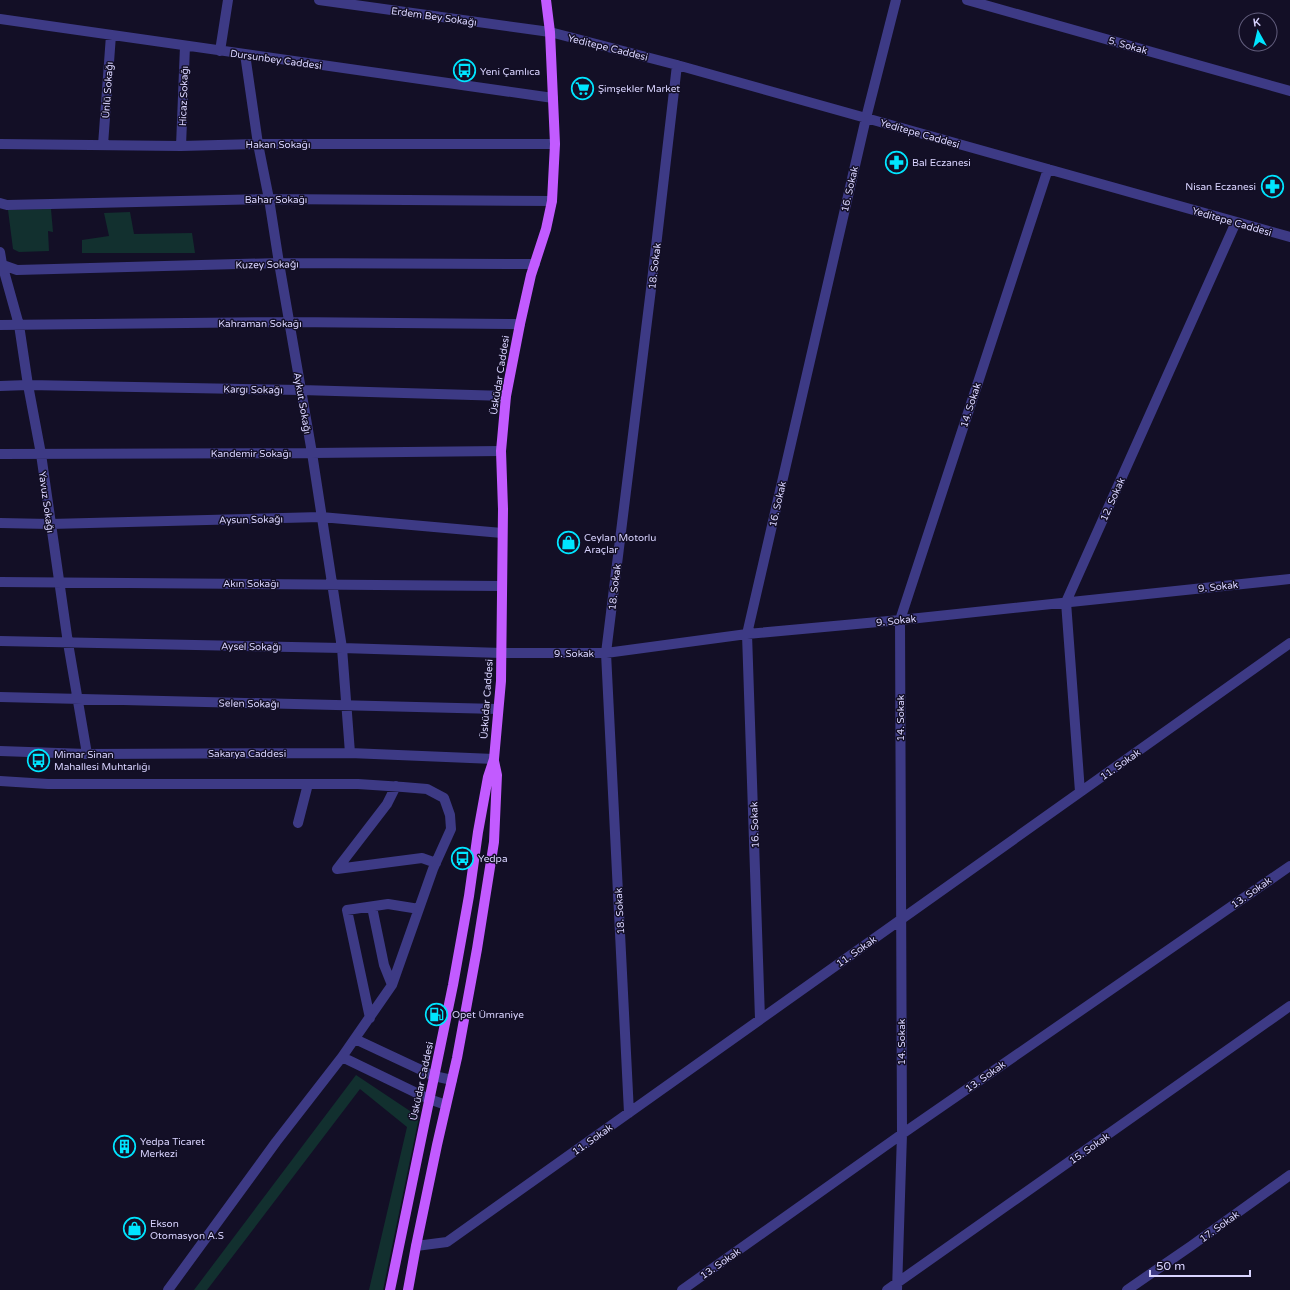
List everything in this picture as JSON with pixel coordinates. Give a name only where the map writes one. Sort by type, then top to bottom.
[{"type":"main road","name":"Üsküdar Caddesi","points":[[390,1290],[453,985],[468,904],[478,832],[488,777],[494,758],[502,653],[501,451],[506,396],[520,324],[535,264],[546,229],[552,201],[555,144],[550,32],[546,0]]},
{"type":"main road","name":"Üsküdar Caddesi","points":[[408,1290],[452,1080],[477,949],[494,842],[497,775],[494,758]]},
{"type":"street","points":[[220,51],[228,0]]},
{"type":"street","name":"Erdem Bey Sokağı","points":[[319,0],[550,32]]},
{"type":"street","name":"16. Sokak","points":[[760,1019],[747,634],[866,118],[896,0]]},
{"type":"street","name":"5. Sokak","points":[[967,0],[1290,90]]},
{"type":"street","name":"Dursunbey Caddesi","points":[[0,19],[553,98]]},
{"type":"street","name":"Yeditepe Caddesi","points":[[550,32],[677,65],[1290,238]]},
{"type":"street","name":"Ünlü Sokağı","points":[[103,145],[111,35]]},
{"type":"street","name":"Hicaz Sokağı","points":[[181,146],[185,46]]},
{"type":"street","name":"Aykut Sokağı","points":[[245,54],[258,144],[269,199],[288,322],[312,453],[342,648],[350,754]]},
{"type":"street","name":"18. Sokak","points":[[629,1113],[606,653],[677,65]]},
{"type":"street","name":"Hakan Sokağı","points":[[0,144],[181,146],[258,144],[555,144]]},
{"type":"street","name":"14. Sokak","points":[[897,1287],[902,1134],[900,620],[1048,169]]},
{"type":"street","name":"Bahar Sokağı","points":[[0,203],[7,205],[269,199],[552,201]]},
{"type":"street","name":"12. Sokak","points":[[1080,792],[1066,602],[1236,222]]},
{"type":"street","name":"Yavuz Sokağı","points":[[0,252],[1,264],[19,325],[40,454],[58,582],[87,754]]},
{"type":"street","name":"Kuzey Sokağı","points":[[1,264],[17,270],[279,263],[535,264]]},
{"type":"street","name":"Kahraman Sokağı","points":[[0,325],[288,322],[520,324]]},
{"type":"street","name":"Kargı Sokağı","points":[[0,386],[28,385],[301,390],[506,396]]},
{"type":"street","name":"Kandemir Sokağı","points":[[0,454],[501,451]]},
{"type":"street","name":"Aysun Sokağı","points":[[0,523],[50,524],[321,517],[502,533]]},
{"type":"street","name":"9. Sokak","points":[[502,653],[606,653],[747,634],[900,620],[1290,578]]},
{"type":"street","name":"Akın Sokağı","points":[[0,582],[501,586]]},
{"type":"street","name":"Aysel Sokağı","points":[[0,641],[502,653]]},
{"type":"street","name":"11. Sokak","points":[[416,1246],[447,1242],[1290,643]]},
{"type":"street","name":"Selen Sokağı","points":[[0,697],[498,708]]},
{"type":"street","name":"Sakarya Caddesi","points":[[0,751],[87,754],[350,754],[494,758]]},
{"type":"street","points":[[0,781],[48,784],[358,784],[396,786],[427,789],[444,798],[450,815],[451,829],[436,863],[392,985],[342,1057],[276,1142],[168,1290]]},
{"type":"street","points":[[298,823],[308,784]]},
{"type":"street","points":[[396,786],[387,804],[337,869],[422,858],[436,863]]},
{"type":"street","name":"13. Sokak","points":[[682,1290],[902,1134],[1290,866]]},
{"type":"street","points":[[370,1018],[347,910],[388,904],[419,909]]},
{"type":"street","points":[[372,907],[384,965],[392,985]]},
{"type":"street","name":"15. Sokak","points":[[887,1290],[897,1287],[1290,1006]]},
{"type":"street","points":[[355,1039],[434,1076],[452,1080]]},
{"type":"street","points":[[342,1057],[429,1099],[446,1105]]},
{"type":"street","name":"17. Sokak","points":[[1127,1290],[1290,1175]]},
{"type":"green space","points":[[51,209],[53,232],[48,231],[49,251],[19,252],[13,249],[8,210]]},
{"type":"green space","points":[[130,212],[134,234],[192,233],[195,253],[82,253],[82,240],[109,236],[104,213]]},
{"type":"green space","points":[[356,1075],[419,1117],[383,1290],[369,1290],[407,1127],[360,1089],[207,1290],[194,1290]]},
{"type":"place","name":"Yeni Çamlıca","points":[[465,71]]},
{"type":"place","name":"Şimşekler Market","points":[[582,88]]},
{"type":"place","name":"Bal Eczanesi","points":[[896,162]]},
{"type":"place","name":"Nisan Eczanesi","points":[[1272,186]]},
{"type":"place","name":"Ceylan Motorlu Araçlar","points":[[568,543]]},
{"type":"place","name":"Mimar Sinan Mahallesi Muhtarlığı","points":[[39,760]]},
{"type":"place","name":"Yedpa","points":[[463,858]]},
{"type":"place","name":"Opet Ümraniye","points":[[436,1014]]},
{"type":"place","name":"Yedpa Ticaret Merkezi","points":[[124,1147]]},
{"type":"place","name":"Ekson Otomasyon A.S","points":[[134,1229]]}]
